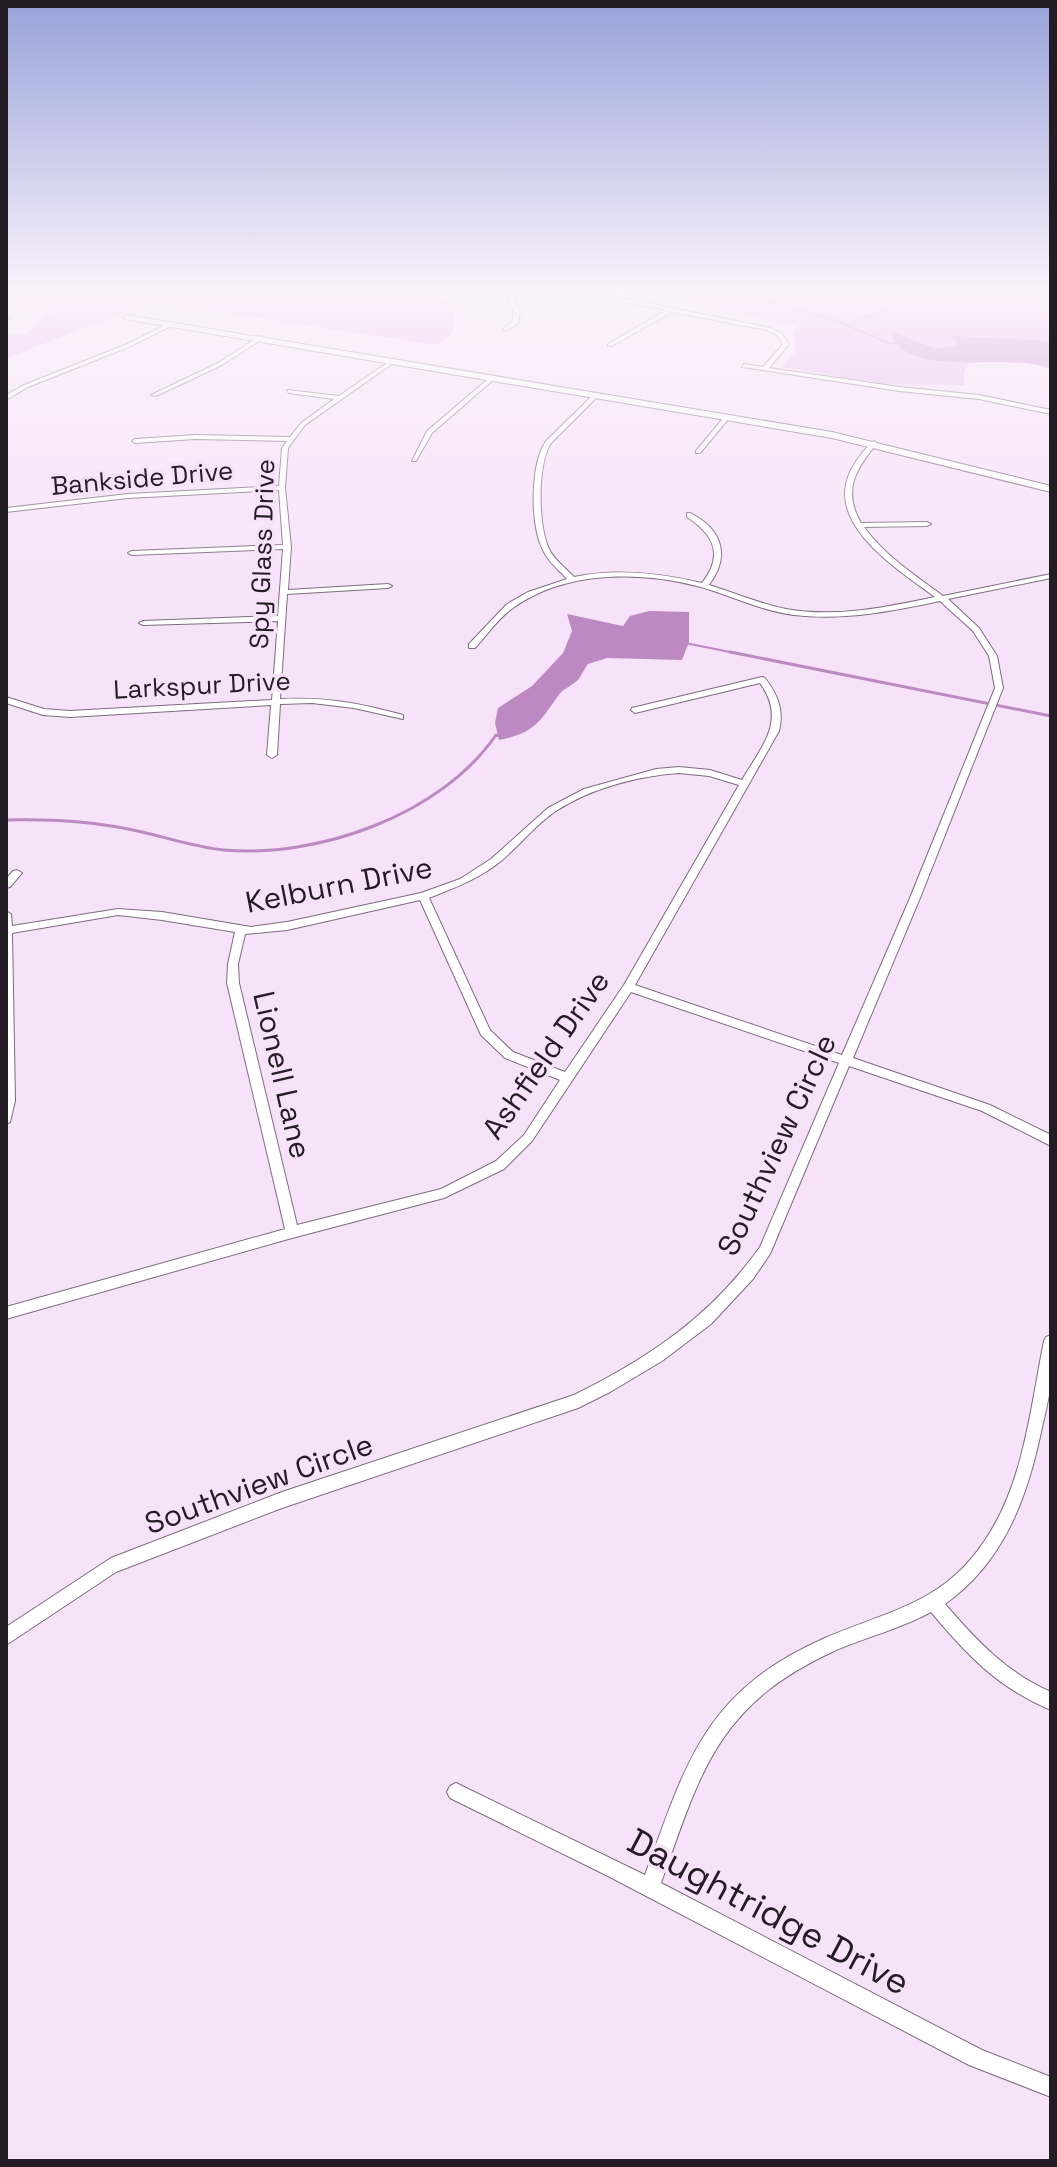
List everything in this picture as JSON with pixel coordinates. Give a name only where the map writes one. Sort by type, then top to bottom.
[{"type":"street","points":[[154,395],[162,391]]},
{"type":"street","points":[[290,391],[340,398]]},
{"type":"street","name":"Spy Glass Drive","points":[[272,755],[287,547],[282,488],[285,448],[303,424],[350,391]]},
{"type":"street","points":[[414,460],[429,432],[477,391]]},
{"type":"street","points":[[563,391],[874,443],[1051,489]]},
{"type":"street","points":[[920,391],[979,397],[1051,412]]},
{"type":"street","points":[[573,581],[549,554],[540,535],[536,473],[540,457],[549,442],[595,396]]},
{"type":"street","points":[[698,452],[727,417]]},
{"type":"street","points":[[135,441],[209,436],[289,439]]},
{"type":"street","name":"Southview Circle","points":[[6,1637],[111,1566],[282,1500],[578,1401],[643,1366],[705,1319],[755,1267],[765,1250],[915,898],[999,688],[997,666],[987,643],[963,615],[877,549],[860,525],[848,492],[857,464],[874,443]]},
{"type":"street","name":"Bankside Drive","points":[[6,510],[113,497],[282,488]]},
{"type":"street","points":[[690,515],[709,529],[720,556],[718,568],[704,586]]},
{"type":"street","points":[[860,525],[927,524]]},
{"type":"street","points":[[132,553],[287,547]]},
{"type":"street","points":[[472,646],[518,600],[573,581],[638,576],[704,586],[768,608],[809,614],[890,609],[1051,576]]},
{"type":"street","points":[[285,592],[388,586]]},
{"type":"street","points":[[143,623],[282,618]]},
{"type":"street","name":"Ashfield Drive","points":[[6,1313],[292,1232],[444,1193],[483,1176],[515,1152],[528,1138],[628,987],[775,731],[778,718],[775,698],[762,680],[635,710]]},
{"type":"street","name":"Larkspur Drive","points":[[6,700],[43,712],[70,714],[334,701],[400,717]]},
{"type":"street","name":"Kelburn Drive","points":[[7,930],[118,912],[162,916],[241,930],[287,926],[423,896],[464,881],[484,870],[551,810],[587,791],[656,772],[679,770],[710,773],[744,783]]},
{"type":"street","points":[[6,885],[17,873]]},
{"type":"street","points":[[423,896],[485,1032],[509,1055],[566,1077]]},
{"type":"street","points":[[6,914],[9,1101],[6,1119]]},
{"type":"street","name":"Lionell Lane","points":[[241,930],[233,964],[233,983],[292,1232]]},
{"type":"street","points":[[628,987],[986,1108],[1051,1141]]},
{"type":"street","points":[[650,1887],[693,1774],[734,1709],[780,1670],[831,1644],[934,1603],[972,1570],[1007,1520],[1019,1487],[1051,1341]]},
{"type":"street","points":[[934,1603],[981,1658],[1008,1679],[1051,1701]]},
{"type":"street","name":"Daughtridge Drive","points":[[456,1792],[650,1887],[976,2058],[1051,2087]]},
{"type":"shaded area","points":[[649,611],[689,612],[689,642],[682,660],[607,658],[588,664],[578,680],[560,694],[534,726],[499,740],[495,723],[498,708],[532,686],[563,653],[572,631],[567,614],[623,626],[630,616]]},
{"type":"waterway","points":[[685,643],[730,652]]},
{"type":"waterway","points":[[730,652],[1051,716]]},
{"type":"waterway","points":[[730,652],[740,654]]},
{"type":"waterway","points":[[6,820],[98,824],[224,850],[261,851],[299,847],[375,826],[411,809],[444,788],[472,763],[496,735],[500,736]]}]
